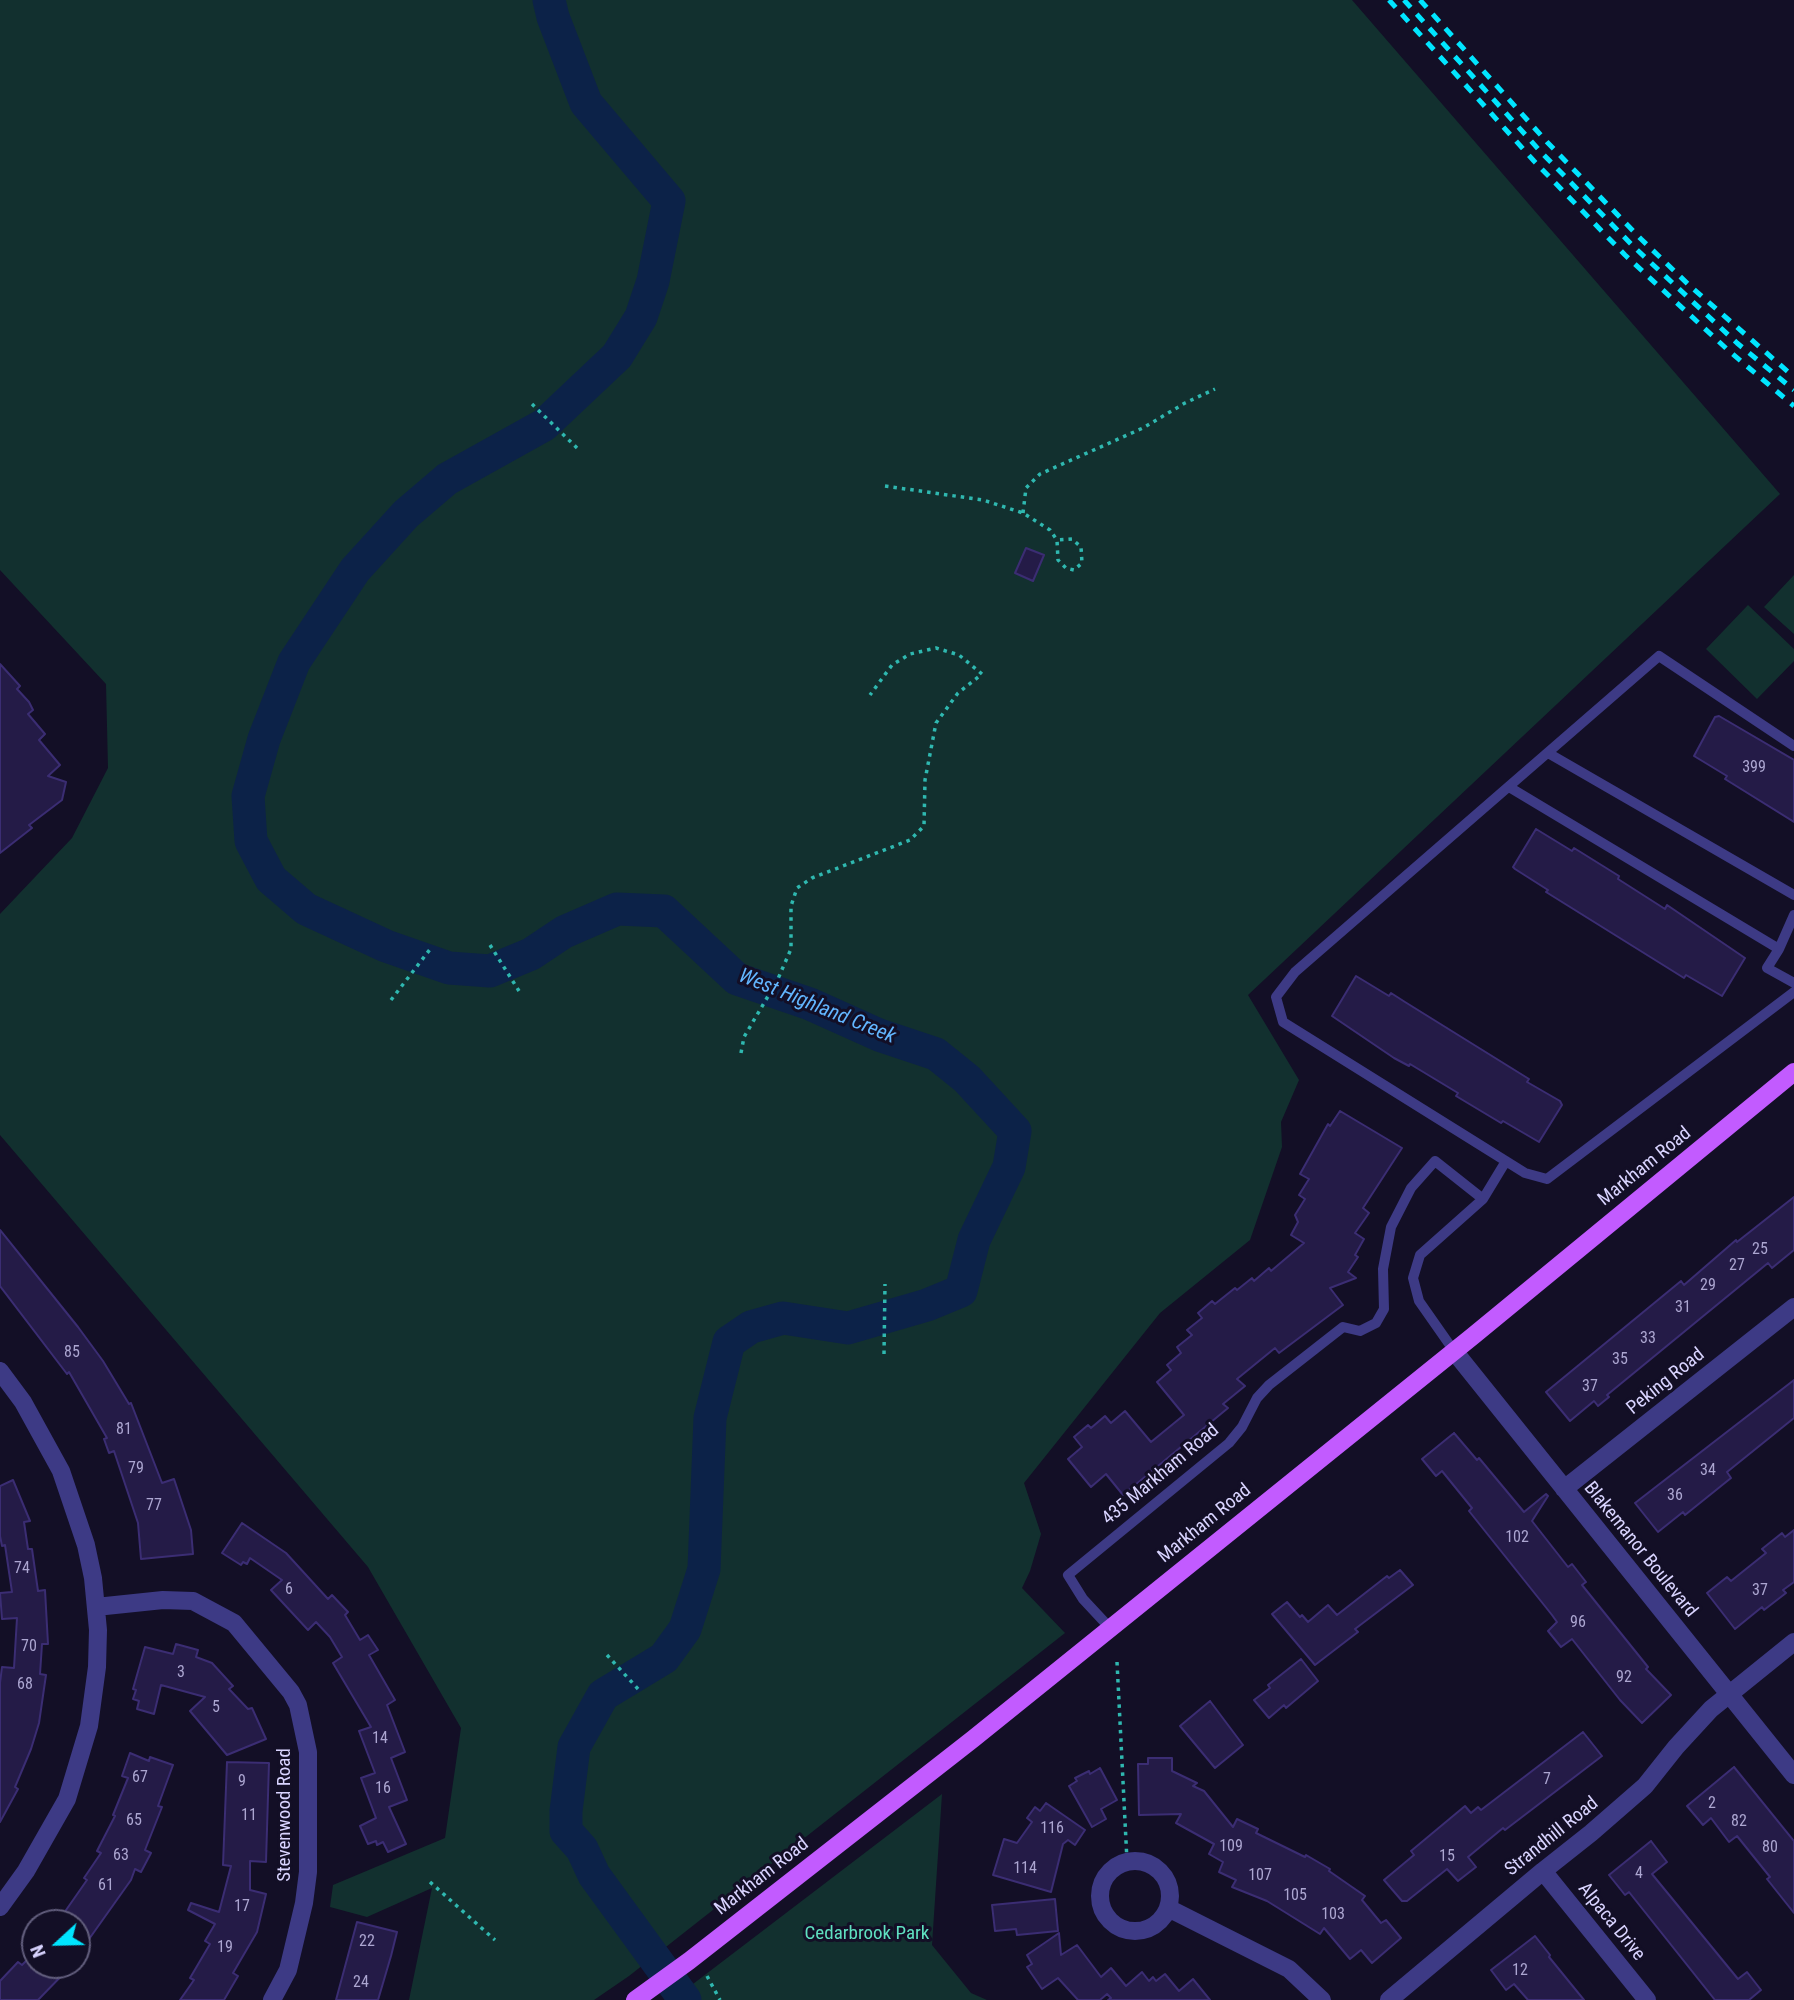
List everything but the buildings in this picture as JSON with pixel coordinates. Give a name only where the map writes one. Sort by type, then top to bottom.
[{"type":"main road","name":"Markham Road","points":[[635,2000],[690,1961],[973,1739],[1794,1072]]},
{"type":"street","name":"Peking Road","points":[[1564,1489],[1794,1307]]},
{"type":"street","name":"Blakemanor Boulevard","points":[[1454,1350],[1794,1775]]},
{"type":"street","points":[[0,1371],[23,1402],[61,1471],[86,1545],[96,1607],[97,1667],[89,1726],[80,1761],[61,1813],[26,1871],[0,1907]]},
{"type":"street","name":"Stevenwood Road","points":[[96,1607],[163,1600],[193,1601],[234,1623],[298,1705],[307,1752],[308,1872],[304,1903],[288,1970],[272,2000]]},
{"type":"street","name":"Strandhill Road","points":[[1389,2000],[1645,1786],[1676,1747],[1728,1694],[1794,1642]]},
{"type":"street","points":[[1137,1860],[1148,1863],[1164,1877],[1169,1886],[1168,1908],[1153,1926],[1142,1931],[1129,1931],[1108,1920],[1099,1897],[1101,1885],[1115,1866],[1137,1860]]},
{"type":"street","name":"Alpaca Drive","points":[[1543,1871],[1647,2000]]},
{"type":"street","points":[[1168,1908],[1289,1969],[1322,2000]]},
{"type":"lane","points":[[1794,746],[1659,656],[1295,972],[1276,996],[1283,1021],[1525,1173],[1547,1179],[1794,992]]},
{"type":"lane","points":[[1548,753],[1794,895]]},
{"type":"lane","points":[[1509,787],[1779,949]]},
{"type":"lane","points":[[1794,915],[1767,968],[1794,983]]},
{"type":"lane","name":"435 Markham Road","points":[[1110,1628],[1083,1599],[1068,1575],[1229,1443],[1241,1430],[1257,1398],[1269,1385],[1343,1327],[1360,1331],[1376,1323],[1384,1309],[1383,1269],[1391,1227],[1411,1188],[1435,1161],[1483,1199]]},
{"type":"lane","points":[[1454,1350],[1419,1301],[1413,1278],[1420,1255],[1483,1199],[1506,1161]]},
{"type":"path","points":[[1023,513],[1026,488],[1040,474],[1143,428],[1215,389]]},
{"type":"path","points":[[533,404],[577,448]]},
{"type":"path","points":[[885,486],[983,500],[1023,513],[1050,530],[1058,540],[1058,560],[1066,568],[1074,570],[1082,563],[1080,547],[1072,539],[1058,540]]},
{"type":"path","points":[[741,1053],[744,1037],[777,981],[791,950],[791,906],[797,888],[812,878],[910,841],[924,826],[925,779],[936,723],[958,693],[982,674],[959,655],[936,648],[910,654],[892,666],[870,695]]},
{"type":"path","points":[[490,945],[519,991]]},
{"type":"path","points":[[391,1000],[431,948]]},
{"type":"path","points":[[884,1354],[885,1284]]},
{"type":"path","points":[[607,1656],[639,1690]]},
{"type":"path","points":[[1117,1662],[1126,1861]]},
{"type":"path","points":[[430,1882],[495,1940]]},
{"type":"path","points":[[707,1976],[720,2000]]},
{"type":"green space","points":[[0,0],[1352,0],[1780,494],[1248,995],[1299,1080],[1281,1122],[1282,1147],[1250,1240],[1160,1313],[1024,1483],[1041,1534],[1022,1588],[1065,1633],[629,1976],[594,2000],[409,2000],[432,1888],[367,1917],[330,1907],[333,1885],[445,1838],[461,1728],[368,1567],[0,1135],[0,914],[72,838],[108,768],[106,684],[0,570]]},
{"type":"green space","points":[[1794,575],[1794,634],[1764,607]]},
{"type":"green space","points":[[1748,605],[1794,649],[1794,661],[1757,699],[1706,649]]},
{"type":"green space","name":"Cedarbrook Park","points":[[942,1794],[932,1945],[971,1993],[987,2000],[672,2000]]},
{"type":"waterway","name":"West Highland Creek","points":[[549,0],[586,103],[669,201],[653,281],[641,317],[617,356],[544,425],[447,479],[406,514],[355,570],[294,662],[264,739],[248,796],[251,841],[271,879],[306,909],[386,946],[449,968],[490,971],[531,954],[564,932],[617,909],[664,911],[737,979],[810,1004],[879,1035],[936,1054],[967,1079],[1015,1131],[1009,1167],[974,1240],[961,1291],[927,1305],[848,1328],[783,1318],[751,1327],[729,1342],[710,1418],[704,1569],[685,1629],[664,1658],[603,1695],[574,1747],[566,1831],[582,1849],[594,1875],[685,2000]]},
{"type":"railway","points":[[1389,0],[1534,161],[1625,255],[1729,351],[1794,406]]},
{"type":"railway","points":[[1404,0],[1540,151],[1634,247],[1737,343],[1794,390]]},
{"type":"railway","points":[[1420,0],[1547,142],[1641,239],[1794,377]]}]
